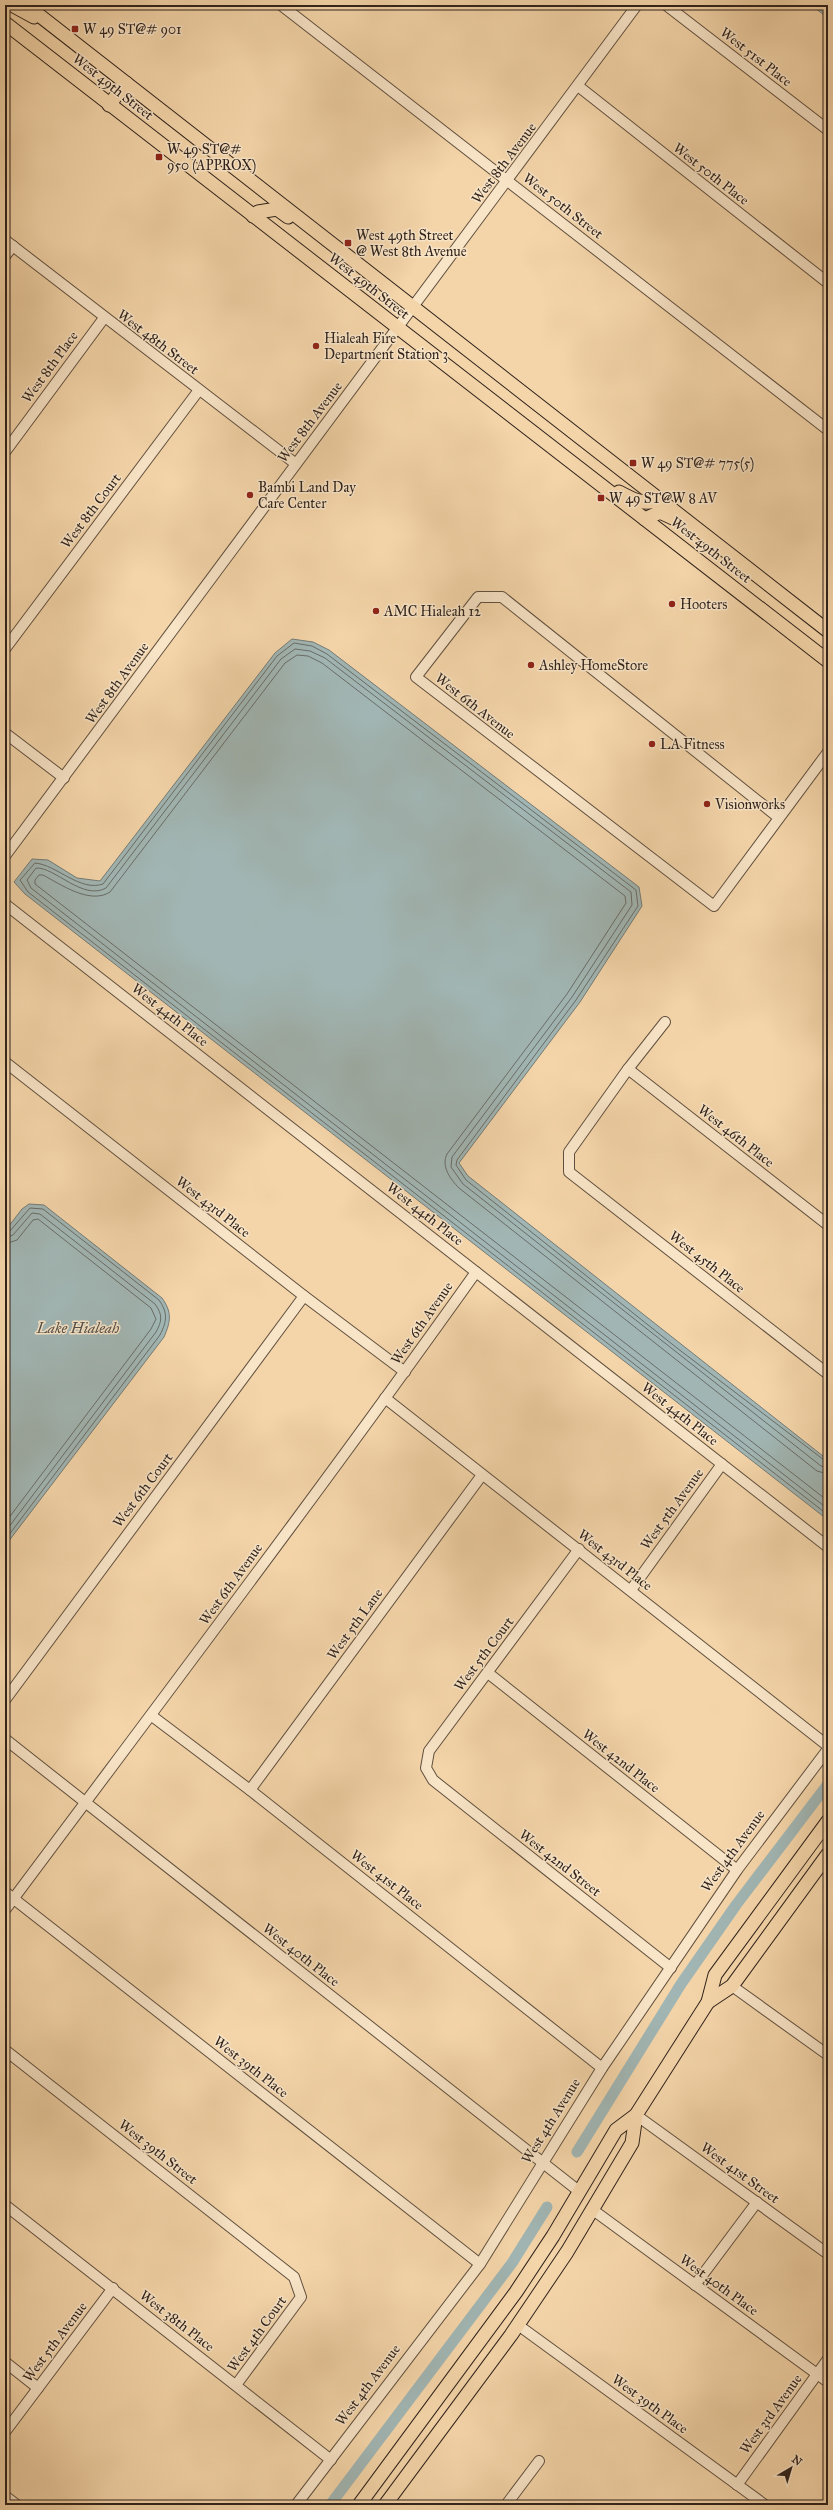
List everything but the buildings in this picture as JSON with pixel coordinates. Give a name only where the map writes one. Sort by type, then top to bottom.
[{"type":"main road","points":[[12,5],[57,29]]},
{"type":"main road","name":"West 49th Street","points":[[26,5],[828,631]]},
{"type":"main road","name":"West 49th Street","points":[[5,23],[828,661]]},
{"type":"main road","points":[[110,105],[126,83]]},
{"type":"main road","points":[[254,216],[258,212],[276,209],[312,235],[330,243]]},
{"type":"main road","points":[[591,478],[634,500],[653,502],[660,500]]},
{"type":"main road","points":[[645,519],[655,513],[665,513],[713,542]]},
{"type":"main road","points":[[359,2505],[499,2317],[580,2192],[616,2130],[636,2115],[708,2002],[715,1975],[828,1821]]},
{"type":"main road","points":[[708,2002],[732,1986],[827,1856]]},
{"type":"main road","points":[[385,2505],[518,2325],[593,2210],[634,2139],[636,2115]]},
{"type":"main road","points":[[369,2505],[370,2490]]},
{"type":"street","name":"West 50th Street","points":[[281,5],[828,430]]},
{"type":"street","name":"West 8th Avenue","points":[[5,856],[397,327],[508,181],[637,5]]},
{"type":"street","name":"West 51st Place","points":[[666,5],[828,130]]},
{"type":"street","name":"West 50th Place","points":[[578,86],[828,283]]},
{"type":"street","points":[[5,256],[9,243]]},
{"type":"street","name":"West 48th Street","points":[[9,243],[104,318],[296,464]]},
{"type":"street","name":"West 8th Place","points":[[5,452],[104,318]]},
{"type":"street","name":"West 8th Court","points":[[5,649],[198,390]]},
{"type":"street","name":"West 6th Avenue","points":[[778,817],[502,598],[478,597],[416,678],[714,906],[778,817],[828,752]]},
{"type":"street","points":[[5,733],[64,778]]},
{"type":"street","name":"West 44th Place","points":[[5,904],[828,1547]]},
{"type":"street","points":[[628,1069],[665,1022]]},
{"type":"street","name":"West 43rd Place","points":[[7,1067],[405,1372]]},
{"type":"street","name":"West 45th Place","points":[[628,1069],[569,1152],[569,1172],[828,1374]]},
{"type":"street","name":"West 46th Place","points":[[628,1069],[828,1225]]},
{"type":"street","name":"West 6th Avenue","points":[[5,1910],[84,1802],[152,1716],[405,1372],[476,1272]]},
{"type":"street","name":"West 6th Court","points":[[5,1700],[304,1296]]},
{"type":"street","name":"West 43rd Place","points":[[385,1398],[828,1746]]},
{"type":"street","name":"West 5th Avenue","points":[[631,1590],[722,1464]]},
{"type":"street","name":"West 5th Lane","points":[[250,1790],[482,1475]]},
{"type":"street","name":"West 5th Court","points":[[433,1780],[426,1768],[428,1751],[488,1673],[579,1549]]},
{"type":"street","name":"West 42nd Place","points":[[488,1673],[737,1870]]},
{"type":"street","name":"West 41st Place","points":[[152,1716],[250,1790],[602,2068]]},
{"type":"street","name":"West 40th Place","points":[[5,1740],[580,2192]]},
{"type":"street","name":"West 4th Avenue","points":[[296,2505],[480,2264],[602,2068],[737,1870],[828,1749]]},
{"type":"street","name":"West 42nd Street","points":[[433,1780],[671,1968]]},
{"type":"street","name":"West 39th Place","points":[[5,1892],[480,2264]]},
{"type":"street","points":[[732,1986],[828,2055]]},
{"type":"street","name":"West 39th Street","points":[[5,2050],[294,2276]]},
{"type":"street","name":"West 41st Street","points":[[636,2115],[828,2254]]},
{"type":"street","points":[[695,2285],[757,2202]]},
{"type":"street","name":"West 38th Place","points":[[5,2206],[113,2288],[331,2460]]},
{"type":"street","name":"West 40th Place","points":[[593,2210],[828,2382]]},
{"type":"street","name":"West 4th Court","points":[[236,2385],[301,2297],[294,2276]]},
{"type":"street","name":"West 5th Avenue","points":[[5,2432],[113,2288]]},
{"type":"street","name":"West 39th Place","points":[[518,2325],[765,2505]]},
{"type":"street","name":"West 3rd Avenue","points":[[737,2485],[828,2359]]},
{"type":"street","points":[[5,2362],[38,2388]]},
{"type":"street","points":[[506,2505],[539,2461]]},
{"type":"street","points":[[5,2496],[17,2505]]},
{"type":"water","points":[[811,5],[828,5],[828,18]]},
{"type":"water","points":[[292,639],[313,642],[329,650],[639,887],[642,906],[580,1002],[459,1163],[468,1176],[828,1460],[828,1520],[25,894],[14,882],[32,859],[48,860],[77,878],[100,881],[275,653]]},
{"type":"water","name":"Lake Hialeah","points":[[29,1204],[44,1205],[162,1298],[168,1308],[169,1321],[164,1337],[5,1546],[5,1231],[22,1209]]},
{"type":"waterway","points":[[577,2152],[681,1984],[736,1905],[828,1784]]},
{"type":"waterway","points":[[330,2505],[512,2263],[547,2207]]},
{"type":"place","name":"W 49 ST@# 901","points":[[75,29]]},
{"type":"place","name":"W 49 ST@# 950 (APPROX)","points":[[159,157]]},
{"type":"place","name":"West 49th Street @ West 8th Avenue","points":[[348,243]]},
{"type":"place","name":"Hialeah Fire Department Station 3","points":[[316,346]]},
{"type":"place","name":"W 49 ST@# 775(5)","points":[[633,463]]},
{"type":"place","name":"Bambi Land Day Care Center","points":[[250,495]]},
{"type":"place","name":"W 49 ST@W 8 AV","points":[[601,498]]},
{"type":"place","name":"Hooters","points":[[672,604]]},
{"type":"place","name":"AMC Hialeah 12","points":[[376,611]]},
{"type":"place","name":"Ashley HomeStore","points":[[531,665]]},
{"type":"place","name":"LA Fitness","points":[[652,744]]},
{"type":"place","name":"Visionworks","points":[[707,804]]}]
